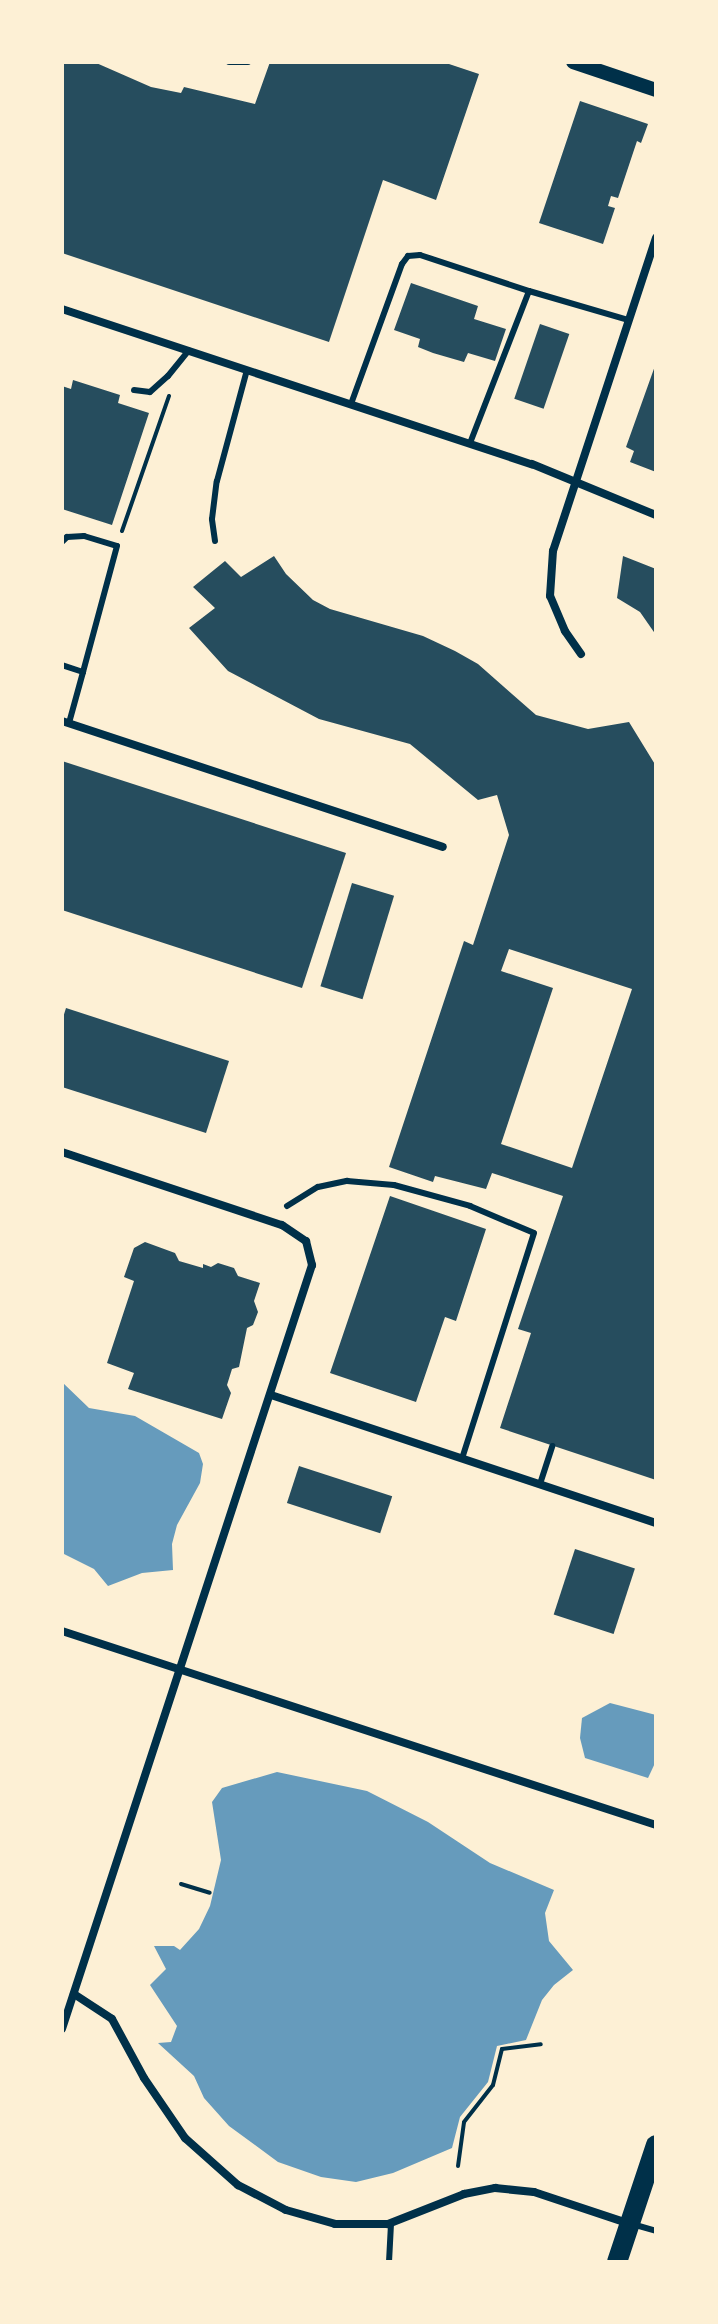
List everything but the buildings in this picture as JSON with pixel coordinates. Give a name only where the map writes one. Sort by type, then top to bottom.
[{"type":"main road","points":[[617,2262],[656,2145]]},
{"type":"street","points":[[575,62],[656,90]]},
{"type":"street","points":[[581,654],[565,631],[550,596],[553,551],[656,237]]},
{"type":"street","points":[[62,309],[470,443],[656,515]]},
{"type":"street","points":[[65,722],[443,847]]},
{"type":"street","points":[[62,1152],[282,1225],[306,1241],[312,1265],[62,2028]]},
{"type":"street","points":[[271,1395],[656,1523]]},
{"type":"street","points":[[62,1631],[656,1825]]},
{"type":"street","points":[[74,1994],[112,2019],[144,2078],[185,2138],[238,2185],[262,2200],[313,2219],[357,2226],[391,2223],[464,2194],[495,2188],[534,2192],[630,2224]]},
{"type":"lane","points":[[229,62],[248,62]]},
{"type":"lane","points":[[351,404],[408,256],[420,255],[628,320]]},
{"type":"lane","points":[[470,443],[529,291]]},
{"type":"lane","points":[[134,390],[150,392],[189,350]]},
{"type":"lane","points":[[215,541],[212,519],[217,481],[247,370]]},
{"type":"lane","points":[[62,542],[67,537],[84,536],[117,546],[83,672],[65,722]]},
{"type":"lane","points":[[62,665],[83,672]]},
{"type":"lane","points":[[287,1206],[318,1187],[347,1181],[394,1185],[470,1206],[534,1233],[462,1458]]},
{"type":"lane","points":[[540,1484],[552,1446]]},
{"type":"lane","points":[[389,2262],[391,2223]]},
{"type":"lane","points":[[630,2224],[656,2231]]},
{"type":"path","points":[[120,535],[171,390]]},
{"type":"path","points":[[181,1884],[210,1893]]},
{"type":"path","points":[[458,2166],[464,2122],[493,2085],[502,2049],[541,2044]]},
{"type":"water","points":[[62,1382],[89,1408],[135,1416],[199,1453],[203,1464],[200,1483],[177,1525],[172,1544],[173,1570],[142,1573],[108,1586],[94,1569],[62,1553]]},
{"type":"water","points":[[610,1703],[656,1715],[656,1761],[648,1778],[585,1758],[580,1738],[582,1718]]},
{"type":"water","points":[[277,1772],[367,1791],[428,1822],[490,1863],[554,1890],[545,1913],[549,1941],[573,1970],[554,1985],[542,2000],[526,2040],[497,2046],[488,2082],[460,2117],[452,2148],[393,2173],[356,2182],[321,2177],[278,2162],[229,2126],[204,2098],[194,2076],[158,2043],[171,2042],[177,2026],[150,1985],[166,1969],[154,1946],[174,1946],[180,1950],[199,1929],[210,1906],[221,1860],[212,1802],[222,1788]]}]
